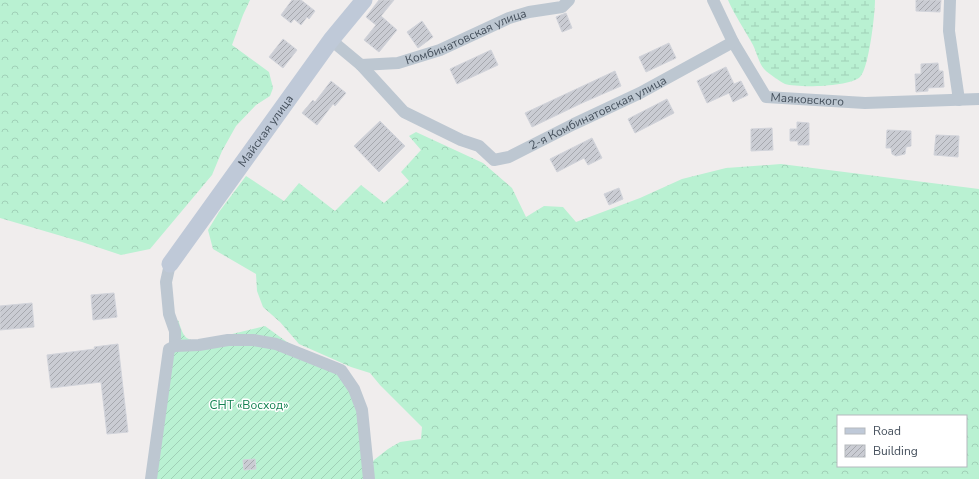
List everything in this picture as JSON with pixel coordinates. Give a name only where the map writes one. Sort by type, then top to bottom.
[{"type":"street","name":"Майская улица","points":[[170,264],[331,40],[364,0]]},
{"type":"street","name":"Комбинатовская улица","points":[[361,65],[398,63],[440,50],[509,18],[529,12],[562,7],[569,0]]},
{"type":"street","name":"Маяковского","points":[[713,0],[733,42],[766,97],[866,103],[979,99]]},
{"type":"street","points":[[950,0],[949,31],[959,100]]},
{"type":"street","points":[[331,40],[361,65]]},
{"type":"street","name":"2-я Комбинатовская улица","points":[[361,65],[404,112],[461,140],[479,146],[494,160],[509,157],[640,93],[733,42]]},
{"type":"street","points":[[170,264],[166,282],[169,314],[175,331],[175,346]]},
{"type":"street","points":[[151,479],[169,349],[175,346],[199,345],[228,340],[253,340],[276,344],[340,370],[354,389],[362,410],[369,479]]},
{"type":"green space","points":[[0,0],[250,0],[232,45],[269,72],[273,88],[270,96],[256,105],[236,126],[222,151],[212,175],[150,249],[121,255],[0,218]]},
{"type":"green space","points":[[728,0],[875,0],[869,52],[863,72],[860,77],[854,80],[835,85],[801,86],[785,84],[763,68],[753,45]]},
{"type":"green space","points":[[416,132],[483,163],[512,188],[526,217],[544,206],[563,207],[576,222],[640,198],[682,179],[726,168],[781,164],[979,189],[979,479],[369,479],[368,470],[374,460],[400,442],[421,439],[422,427],[370,373],[351,367],[299,344],[280,322],[263,307],[257,291],[256,274],[213,249],[208,230],[219,212],[246,176],[284,201],[299,183],[335,211],[361,185],[384,203],[409,181],[401,172],[421,150],[409,136]]},
{"type":"green space","name":"СНТ «Восход»","points":[[178,320],[183,334],[188,339],[196,341],[203,341],[265,326],[287,342],[341,370],[354,389],[369,479],[151,479],[168,356],[170,328]]},
{"type":"building","points":[[292,0],[301,0],[315,11],[309,19],[307,17],[301,25],[294,19],[291,23],[281,15]]},
{"type":"building","points":[[379,0],[394,0],[381,16],[397,30],[379,52],[364,40],[376,25],[366,17]]},
{"type":"building","points":[[916,0],[941,0],[940,12],[916,11]]},
{"type":"building","points":[[566,13],[572,28],[562,32],[556,17]]},
{"type":"building","points":[[422,21],[433,37],[418,48],[407,32]]},
{"type":"building","points":[[283,39],[297,50],[283,68],[269,57]]},
{"type":"building","points":[[669,43],[676,58],[646,72],[639,57]]},
{"type":"building","points":[[491,50],[498,65],[457,84],[450,69]]},
{"type":"building","points":[[938,63],[939,71],[943,71],[944,87],[928,88],[928,91],[916,92],[915,74],[921,74],[921,64]]},
{"type":"building","points":[[726,67],[734,84],[741,81],[748,95],[733,102],[729,93],[707,103],[697,81]]},
{"type":"building","points":[[615,71],[621,86],[532,127],[525,113]]},
{"type":"building","points":[[331,81],[346,93],[335,106],[333,104],[317,125],[302,113],[313,100],[315,102]]},
{"type":"building","points":[[667,99],[674,113],[635,133],[628,119]]},
{"type":"building","points":[[380,121],[405,146],[379,172],[354,146]]},
{"type":"building","points":[[797,122],[809,123],[809,145],[798,145],[798,141],[790,141],[790,129],[797,129]]},
{"type":"building","points":[[772,128],[773,150],[751,151],[751,129]]},
{"type":"building","points":[[887,130],[911,131],[911,146],[906,147],[905,154],[896,156],[892,154],[891,148],[886,148]]},
{"type":"building","points":[[936,135],[959,136],[958,157],[934,155]]},
{"type":"building","points":[[592,138],[602,158],[588,165],[584,158],[557,172],[550,159]]},
{"type":"building","points":[[619,188],[623,199],[609,205],[604,194]]},
{"type":"building","points":[[114,293],[117,317],[93,320],[91,295]]},
{"type":"building","points":[[32,303],[34,327],[0,330],[0,306]]},
{"type":"building","points":[[118,344],[128,432],[107,434],[101,382],[51,388],[47,355],[95,349],[94,347]]},
{"type":"building","points":[[255,459],[256,469],[244,470],[243,460]]}]
